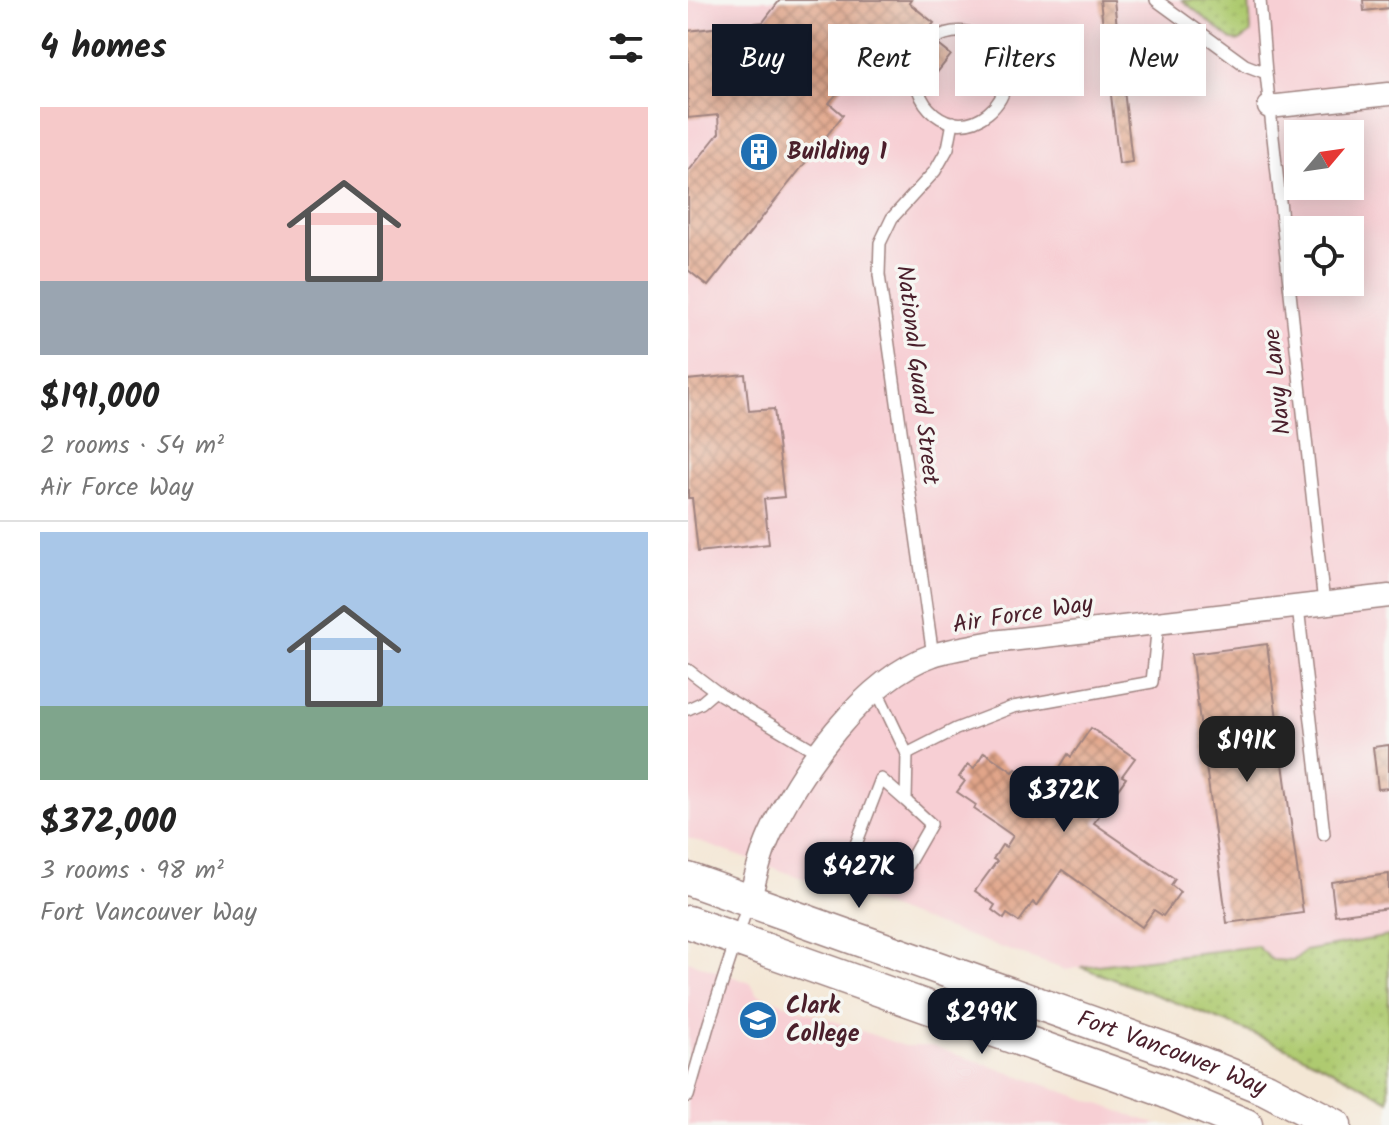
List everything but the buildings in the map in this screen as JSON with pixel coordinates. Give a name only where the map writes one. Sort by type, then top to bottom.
[{"type":"street","points":[[1269,107],[1389,94]]},
{"type":"street","name":"Air Force Way","points":[[749,901],[768,838],[817,752],[860,704],[933,656],[993,642],[1389,596]]},
{"type":"street","name":"Fort Vancouver Way","points":[[688,879],[1174,1052],[1266,1089],[1335,1125]]},
{"type":"street","name":"Fort Vancouver Way","points":[[688,922],[1159,1089],[1246,1125]]},
{"type":"lane","points":[[1156,0],[1245,65],[1266,73]]},
{"type":"lane","name":"Navy Lane","points":[[1260,0],[1324,604]]},
{"type":"lane","points":[[919,96],[935,115],[953,122],[972,121],[990,111],[1001,96],[1006,76],[1004,67],[989,42],[972,33],[952,32],[939,37]]},
{"type":"lane","name":"National Guard Street","points":[[933,656],[879,275],[880,243],[892,218],[935,171],[948,148],[953,122]]},
{"type":"lane","points":[[1298,607],[1324,834]]},
{"type":"lane","points":[[907,754],[956,729],[1013,707],[1152,682],[1158,623]]},
{"type":"lane","points":[[688,670],[715,691],[817,752]]},
{"type":"lane","points":[[688,709],[715,691]]},
{"type":"lane","points":[[877,691],[907,754],[906,801],[931,824],[900,878],[848,865],[881,779],[906,801]]},
{"type":"lane","points":[[688,1096],[749,901]]},
{"type":"shaded area","points":[[688,0],[1389,0],[1389,1101],[1288,1048],[1217,1017],[1081,967],[1066,970],[688,838]]},
{"type":"shaded area","name":"Clark College","points":[[688,961],[751,983],[757,994],[904,1046],[933,1046],[1159,1125],[688,1125]]},
{"type":"green space","points":[[1182,0],[1249,0],[1251,33],[1240,41],[1232,40]]},
{"type":"green space","points":[[1389,936],[1389,1101],[1277,1044],[1081,967],[1257,946],[1272,960],[1293,961],[1305,951]]},
{"type":"place","name":"Building 1","points":[[759,152]]},
{"type":"place","name":"Clark College","points":[[758,1020]]}]
